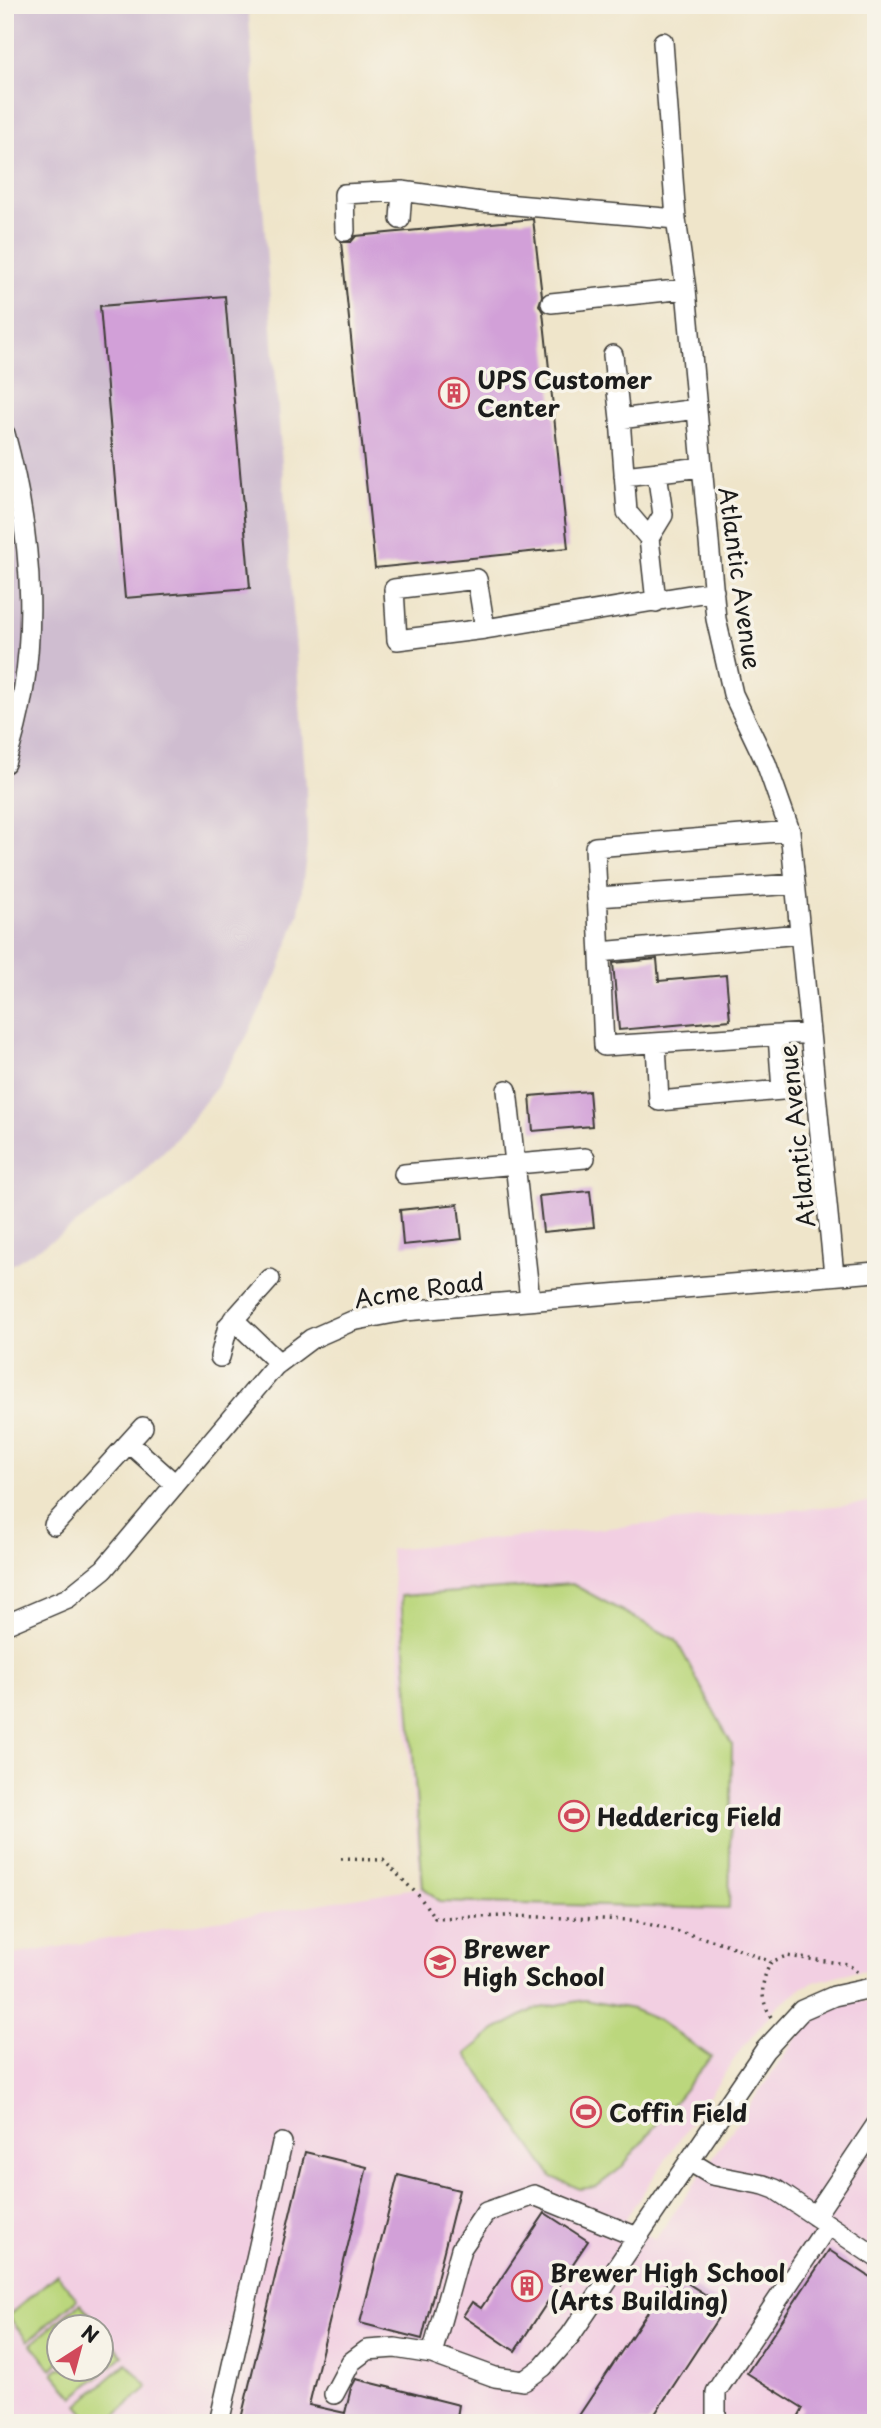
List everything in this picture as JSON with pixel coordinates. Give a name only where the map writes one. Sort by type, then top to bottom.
[{"type":"street","name":"Atlantic Avenue","points":[[663,42],[676,219],[686,289],[716,619],[733,694],[766,763],[790,831],[834,1275]]},
{"type":"street","points":[[345,231],[344,194],[402,191],[481,202],[676,219]]},
{"type":"street","points":[[400,219],[402,191]]},
{"type":"street","points":[[551,303],[686,289]]},
{"type":"street","points":[[612,355],[627,512],[649,538],[656,602]]},
{"type":"street","points":[[620,419],[697,409]]},
{"type":"street","points":[[5,434],[27,539],[30,613],[13,697],[5,763]]},
{"type":"street","points":[[624,477],[702,467]]},
{"type":"street","points":[[649,538],[663,515],[657,472]]},
{"type":"street","points":[[485,629],[477,579],[394,589],[397,640],[485,629],[714,591]]},
{"type":"street","points":[[790,831],[595,847],[604,1046],[810,1032]]},
{"type":"street","points":[[597,897],[795,884]]},
{"type":"street","points":[[600,952],[800,934]]},
{"type":"street","points":[[656,1044],[659,1101],[782,1090],[778,1036]]},
{"type":"street","points":[[507,1090],[530,1300]]},
{"type":"street","points":[[404,1174],[585,1158]]},
{"type":"street","name":"Acme Road","points":[[5,1625],[68,1598],[104,1569],[279,1363],[310,1339],[352,1321],[405,1311],[876,1272]]},
{"type":"street","points":[[220,1357],[228,1326],[270,1279]]},
{"type":"street","points":[[233,1319],[279,1363]]},
{"type":"street","points":[[54,1525],[143,1427]]},
{"type":"street","points":[[129,1443],[175,1484]]},
{"type":"street","points":[[334,2394],[351,2362],[367,2350],[395,2347],[432,2354],[495,2378],[524,2381],[543,2367],[570,2336],[759,2059],[802,2010],[871,1983]]},
{"type":"street","points":[[716,2423],[716,2392],[821,2221],[876,2125]]},
{"type":"street","points":[[219,2423],[282,2143]]},
{"type":"street","points":[[689,2161],[712,2175],[764,2185],[876,2257]]},
{"type":"street","points":[[432,2354],[461,2249],[486,2212],[534,2195],[637,2237]]},
{"type":"path","points":[[341,1859],[383,1860],[419,1896],[435,1918],[508,1916],[632,1920],[723,1943],[771,1962]]},
{"type":"path","points":[[782,2033],[766,2009],[761,1981],[771,1962],[786,1956],[848,1964],[871,1983]]},
{"type":"shaded area","points":[[5,5],[248,5],[306,786],[307,846],[299,912],[278,973],[247,1036],[215,1089],[175,1140],[129,1186],[62,1234],[5,1269]]},
{"type":"shaded area","name":"Brewer High School","points":[[876,1502],[876,1969],[817,1981],[803,1987],[776,2007],[740,2051],[625,2219],[655,2240],[808,2024],[837,2007],[854,2001],[876,2001],[876,2423],[5,2423],[5,1956],[421,1887],[390,1549]]},
{"type":"green space","name":"Heddericg Field","points":[[572,1584],[676,1640],[732,1745],[729,1909],[439,1902],[423,1887],[401,1596]]},
{"type":"green space","name":"Coffin Field","points":[[584,2000],[632,2009],[658,2020],[711,2057],[621,2168],[596,2187],[580,2189],[552,2177],[466,2054],[495,2030],[535,2009]]},
{"type":"green space","points":[[57,2274],[77,2299],[62,2312],[46,2312],[46,2326],[28,2341],[8,2316]]},
{"type":"green space","points":[[80,2303],[88,2312],[69,2312]]},
{"type":"green space","points":[[46,2331],[46,2362],[31,2344]]},
{"type":"green space","points":[[116,2348],[123,2356],[116,2362]]},
{"type":"green space","points":[[127,2363],[148,2387],[106,2423],[93,2423],[78,2405],[105,2382],[116,2382],[116,2372]]},
{"type":"green space","points":[[61,2382],[92,2382],[74,2397]]},
{"type":"building","name":"UPS Customer Center","points":[[533,219],[542,296],[539,305],[543,312],[568,548],[375,568],[341,242],[351,242],[356,236]]},
{"type":"building","points":[[225,296],[250,588],[125,598],[100,306]]},
{"type":"building","points":[[657,959],[659,981],[726,975],[730,1020],[619,1030],[613,963]]},
{"type":"building","points":[[589,1091],[592,1126],[533,1131],[530,1096]]},
{"type":"building","points":[[590,1191],[594,1227],[543,1232],[539,1196]]},
{"type":"building","points":[[458,1204],[462,1239],[403,1245],[400,1210]]},
{"type":"building","points":[[305,2152],[367,2167],[309,2405],[345,2413],[356,2379],[459,2405],[456,2423],[240,2423]]},
{"type":"building","points":[[398,2175],[459,2190],[422,2339],[360,2323]]},
{"type":"building","name":"Brewer High School (Arts Building)","points":[[545,2213],[588,2241],[515,2351],[463,2316],[472,2302],[481,2308]]},
{"type":"building","points":[[829,2250],[876,2281],[876,2423],[795,2423],[803,2408],[747,2373]]},
{"type":"building","points":[[673,2274],[725,2307],[649,2423],[574,2423]]},
{"type":"place","name":"UPS Customer Center","points":[[454,393]]},
{"type":"place","name":"Heddericg Field","points":[[574,1816]]},
{"type":"place","name":"Brewer High School","points":[[440,1962]]},
{"type":"place","name":"Coffin Field","points":[[586,2112]]},
{"type":"place","name":"Brewer High School (Arts Building)","points":[[527,2286]]}]
